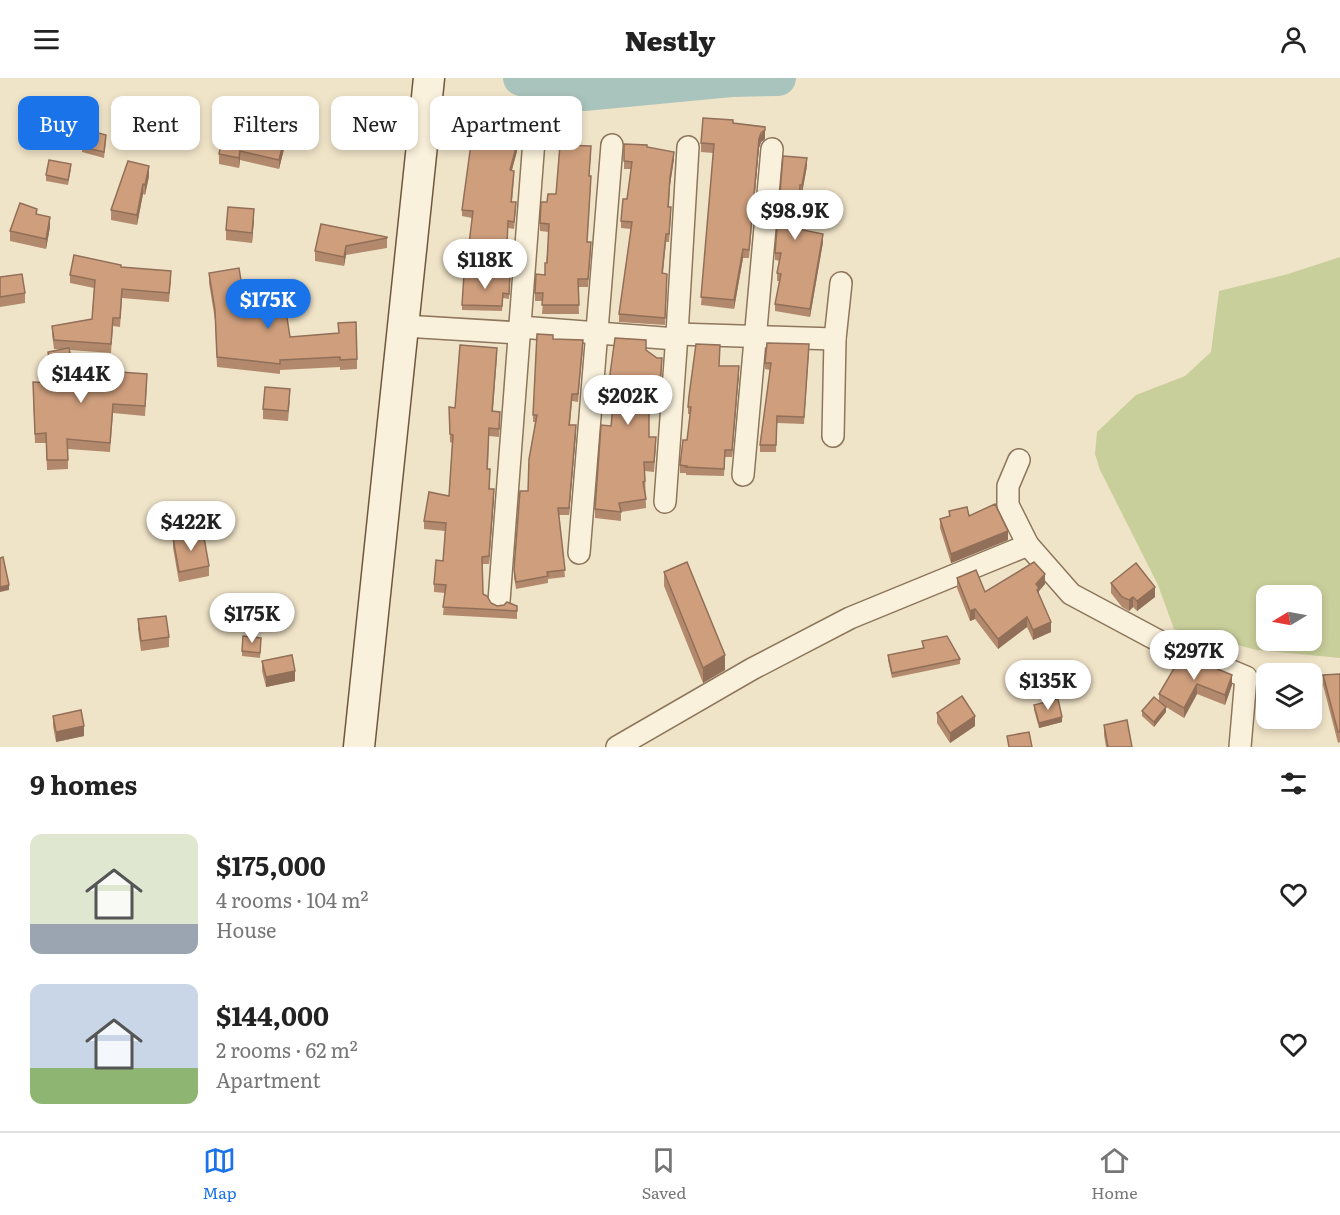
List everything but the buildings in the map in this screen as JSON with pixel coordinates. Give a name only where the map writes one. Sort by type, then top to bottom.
[{"type":"street","points":[[359,747],[429,84]]},
{"type":"street","points":[[579,554],[612,144]]},
{"type":"street","points":[[665,502],[688,147]]},
{"type":"street","points":[[743,475],[772,149]]},
{"type":"street","points":[[499,601],[533,150]]},
{"type":"street","points":[[833,436],[835,339],[841,283]]},
{"type":"street","points":[[404,326],[677,337],[756,336],[835,339]]},
{"type":"street","points":[[1019,460],[1008,486],[1008,505],[1028,545],[1071,594],[1157,640],[1246,677],[1240,747]]},
{"type":"street","points":[[617,747],[752,669],[849,618],[1028,545]]},
{"type":"green space","points":[[1340,257],[1340,658],[1267,651],[1322,651],[1322,585],[1256,585],[1256,650],[1174,629],[1158,585],[1100,470],[1095,454],[1097,432],[1136,395],[1185,376],[1211,352],[1219,291],[1288,274]]},
{"type":"waterway","points":[[521,78],[584,93],[731,79],[778,78]]}]
